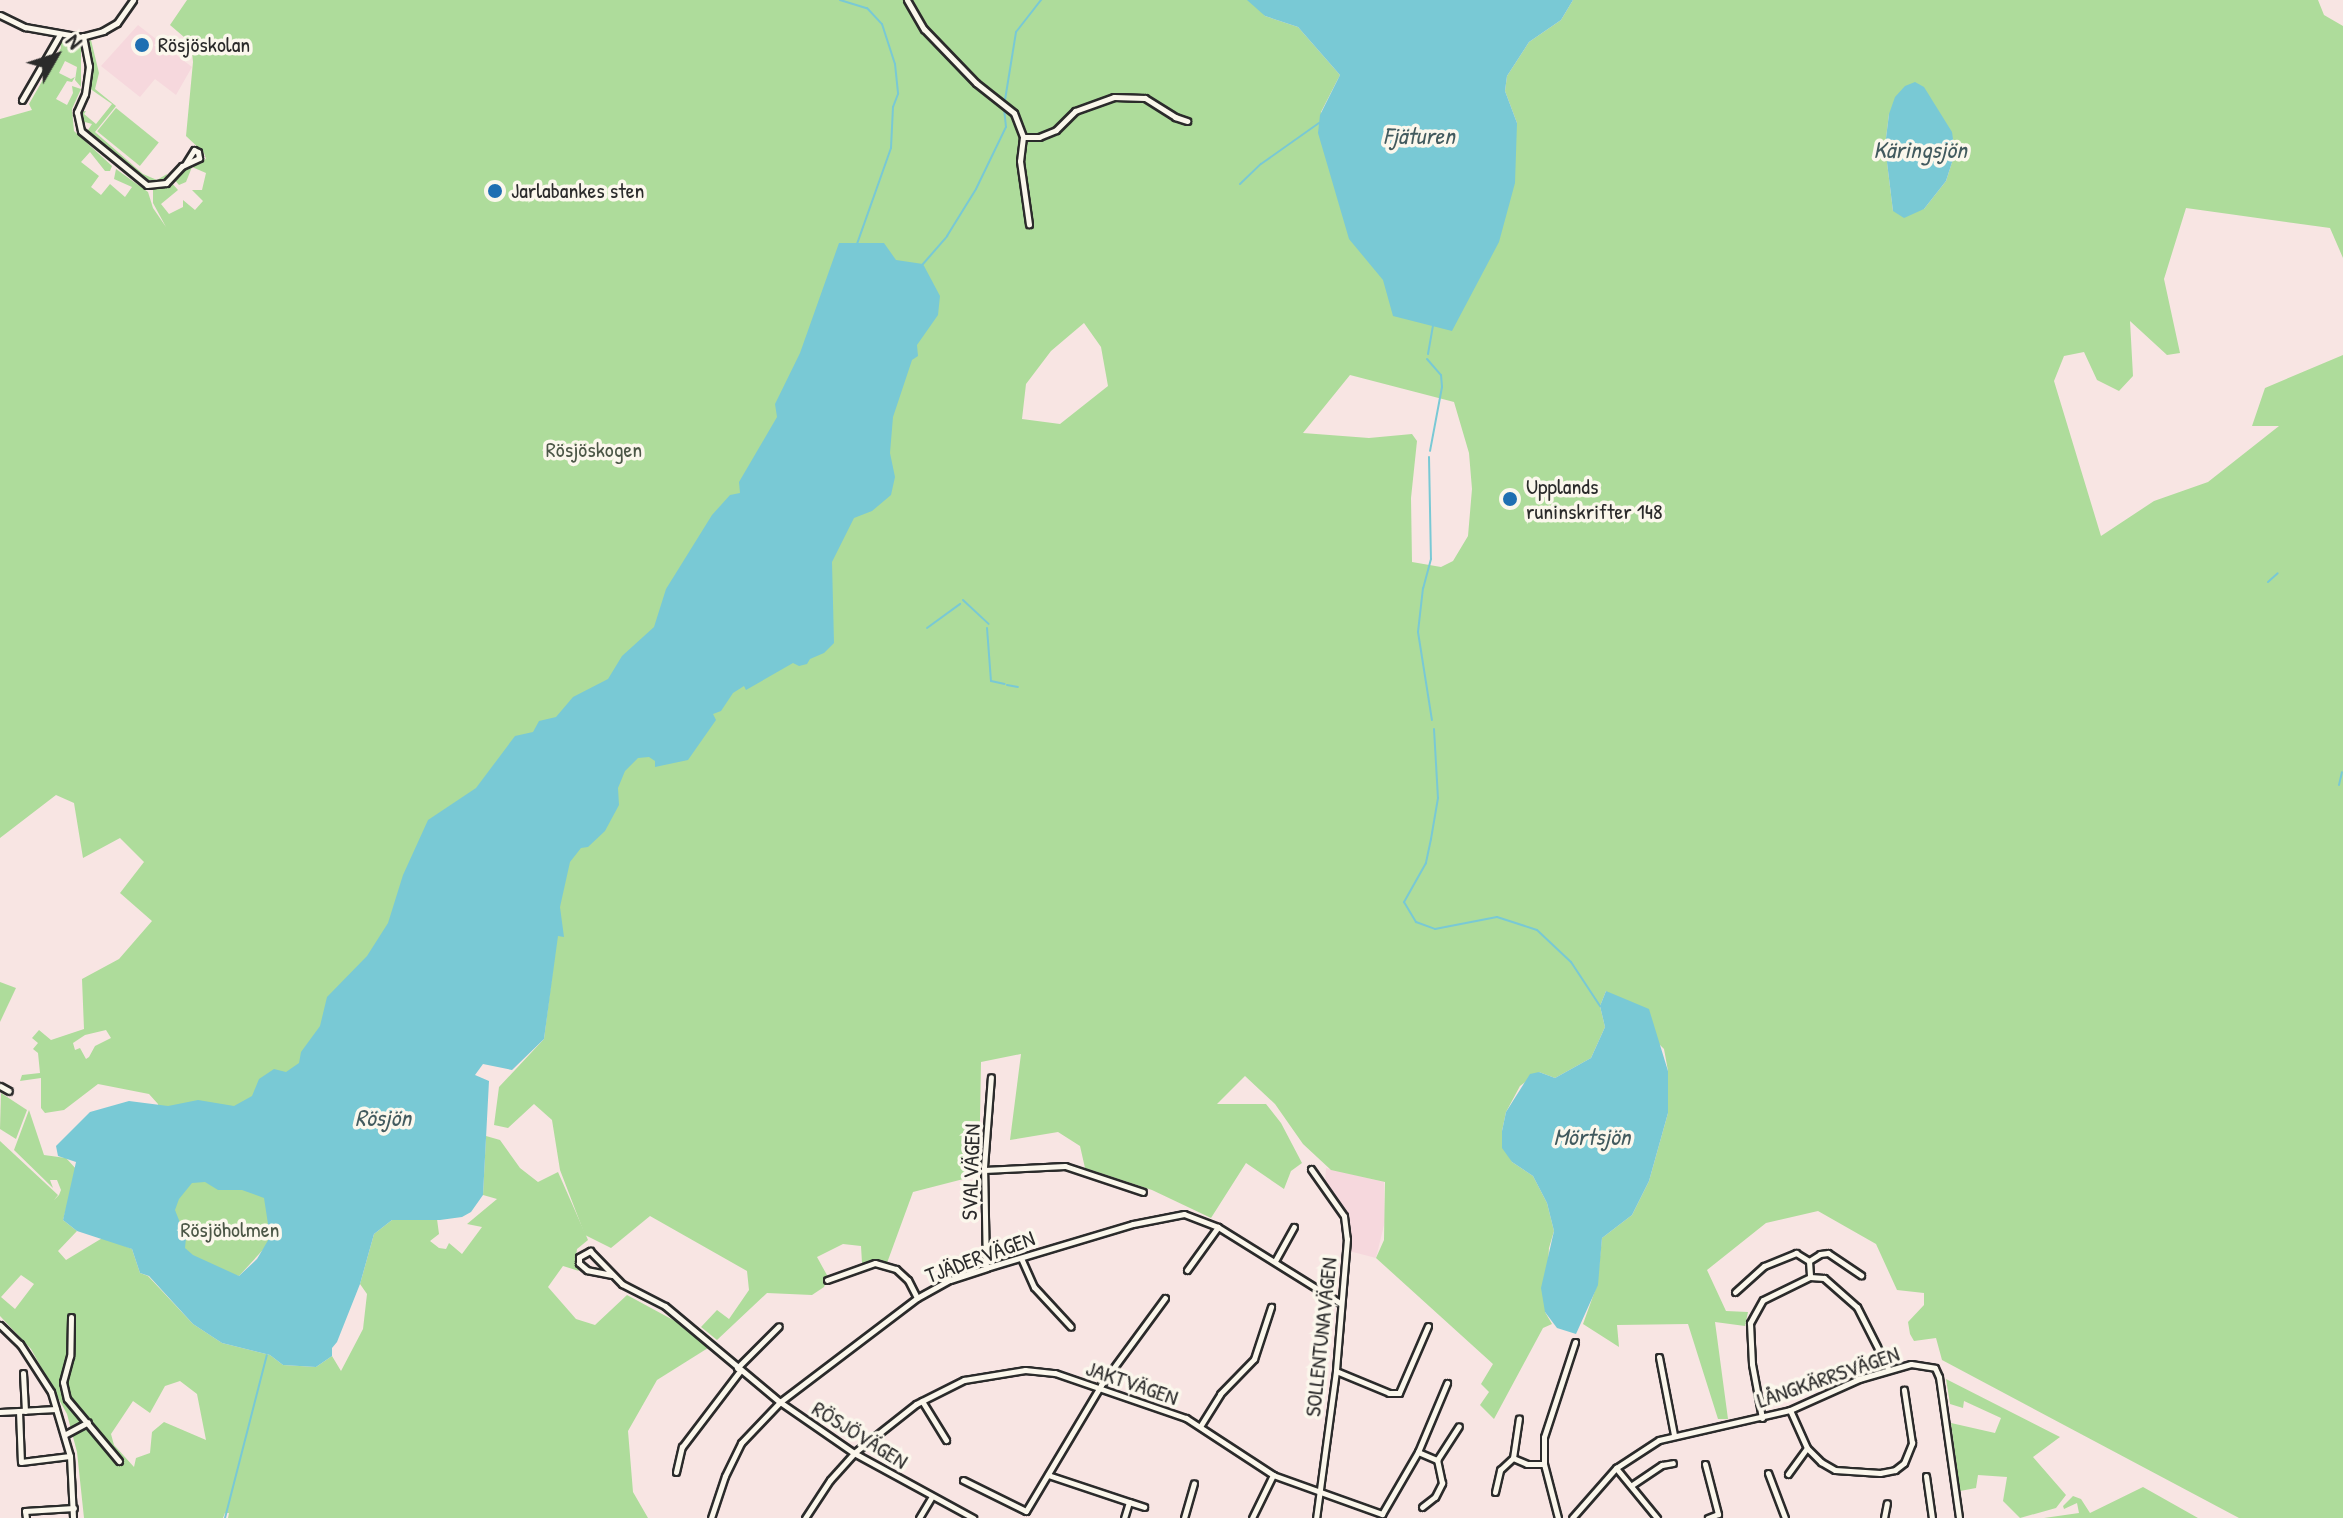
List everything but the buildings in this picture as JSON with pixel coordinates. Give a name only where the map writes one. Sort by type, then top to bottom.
[{"type":"street","points":[[0,15],[25,27],[59,36],[83,36],[117,23],[133,0]]},
{"type":"street","points":[[907,0],[918,22],[976,83],[1011,109],[1023,137],[1020,161],[1029,224]]},
{"type":"street","points":[[22,100],[59,36]]},
{"type":"street","points":[[83,36],[89,66],[85,94],[76,118],[81,131],[147,185],[166,183],[186,163]]},
{"type":"street","points":[[1023,137],[1039,137],[1056,130],[1075,111],[1114,97],[1145,98],[1187,121]]},
{"type":"street","name":"SVALVÄGEN","points":[[986,1268],[984,1170],[991,1077]]},
{"type":"street","points":[[0,1086],[9,1091]]},
{"type":"street","points":[[984,1170],[1065,1166],[1143,1192]]},
{"type":"street","name":"SOLLENTUNAVÄGEN","points":[[1311,1169],[1344,1216],[1347,1239],[1336,1371],[1316,1518]]},
{"type":"street","name":"TJÄDERVÄGEN","points":[[711,1518],[725,1476],[741,1443],[780,1402],[917,1298],[986,1268],[1133,1224],[1184,1214],[1218,1227],[1340,1303]]},
{"type":"street","points":[[1187,1270],[1218,1227]]},
{"type":"street","points":[[1275,1261],[1294,1227]]},
{"type":"street","name":"RÖSJÖVÄGEN","points":[[612,1275],[587,1270],[579,1263],[579,1257],[590,1251],[622,1284],[665,1306],[780,1402],[854,1453],[931,1498],[973,1518]]},
{"type":"street","points":[[1735,1292],[1780,1257],[1796,1253],[1809,1261]]},
{"type":"street","points":[[1809,1261],[1828,1253],[1861,1275]]},
{"type":"street","points":[[1021,1258],[1034,1287],[1071,1327]]},
{"type":"street","points":[[1809,1261],[1810,1277]]},
{"type":"street","points":[[827,1280],[875,1263],[896,1269],[908,1280],[917,1298]]},
{"type":"street","points":[[1762,1418],[1752,1364],[1750,1323],[1763,1300],[1810,1277],[1824,1278],[1857,1307],[1888,1368]]},
{"type":"street","points":[[963,1480],[1026,1511],[1098,1390],[1165,1298]]},
{"type":"street","points":[[1201,1425],[1220,1394],[1254,1359],[1271,1307]]},
{"type":"street","points":[[71,1317],[70,1356],[63,1382],[67,1399],[119,1461]]},
{"type":"street","points":[[0,1325],[20,1344],[40,1373],[56,1409],[70,1456],[73,1518]]},
{"type":"street","points":[[676,1472],[682,1447],[738,1369],[779,1326]]},
{"type":"street","points":[[1336,1371],[1389,1393],[1399,1393],[1425,1341],[1428,1326]]},
{"type":"street","points":[[1558,1518],[1544,1464],[1544,1437],[1575,1342]]},
{"type":"street","points":[[1659,1357],[1674,1435]]},
{"type":"street","name":"LÅNGKÄRRSVÄGEN","points":[[1572,1518],[1616,1468],[1648,1445],[1674,1435],[1790,1410],[1888,1368],[1911,1364],[1935,1368],[1939,1377],[1959,1518]]},
{"type":"street","name":"JAKTVÄGEN","points":[[805,1518],[830,1480],[854,1453],[922,1401],[964,1380],[1025,1370],[1055,1373],[1201,1425],[1273,1475],[1382,1514],[1418,1452]]},
{"type":"street","points":[[23,1373],[21,1462],[70,1456]]},
{"type":"street","points":[[1437,1460],[1418,1452],[1447,1383]]},
{"type":"street","points":[[1790,1410],[1807,1448],[1835,1470],[1880,1473],[1895,1470],[1904,1463],[1912,1443],[1904,1390]]},
{"type":"street","points":[[922,1401],[946,1440]]},
{"type":"street","points":[[0,1412],[56,1409]]},
{"type":"street","points":[[1495,1492],[1500,1470],[1513,1458],[1519,1418]]},
{"type":"street","points":[[64,1435],[88,1422]]},
{"type":"street","points":[[1422,1507],[1435,1497],[1442,1483],[1437,1460],[1459,1426]]},
{"type":"street","points":[[1788,1474],[1807,1448]]},
{"type":"street","points":[[1513,1458],[1527,1464],[1544,1464]]},
{"type":"street","points":[[1632,1485],[1662,1465],[1673,1463]]},
{"type":"street","points":[[1705,1464],[1718,1514],[1708,1518]]},
{"type":"street","points":[[1616,1468],[1657,1518]]},
{"type":"street","points":[[1768,1473],[1785,1518]]},
{"type":"street","points":[[1048,1475],[1144,1507]]},
{"type":"street","points":[[1252,1518],[1273,1475]]},
{"type":"street","points":[[1926,1476],[1932,1518]]},
{"type":"street","points":[[1184,1518],[1194,1483]]},
{"type":"street","points":[[919,1518],[931,1498]]},
{"type":"street","points":[[1124,1518],[1129,1502]]},
{"type":"street","points":[[1884,1518],[1887,1503]]},
{"type":"street","points":[[26,1518],[25,1511],[74,1508]]},
{"type":"shaded area","name":"Rösjöskolan","points":[[138,25],[192,67],[176,95],[155,79],[140,97],[101,66]]},
{"type":"shaded area","points":[[1326,1168],[1384,1182],[1385,1221],[1376,1258],[1349,1251],[1350,1215],[1325,1184]]},
{"type":"green space","points":[[187,0],[1254,0],[1265,16],[1298,27],[1340,75],[1321,112],[1384,280],[1517,123],[1505,91],[1507,76],[1529,42],[1561,20],[1573,0],[2318,0],[2324,15],[2343,26],[2343,258],[2330,228],[2186,208],[2164,279],[2180,353],[2167,355],[2130,321],[2133,376],[2119,391],[2097,380],[2084,352],[2064,356],[2054,381],[2101,536],[2154,501],[2208,482],[2279,426],[2252,426],[2265,388],[2343,355],[2343,1518],[2239,1518],[1942,1360],[1936,1338],[1914,1341],[1910,1334],[1908,1322],[1924,1305],[1924,1293],[1897,1290],[1876,1244],[1818,1211],[1766,1223],[1707,1270],[1726,1311],[1748,1312],[1745,1326],[1715,1322],[1728,1419],[1718,1419],[1688,1324],[1617,1325],[1619,1347],[1583,1324],[1597,1285],[1602,1238],[1632,1215],[1649,1181],[1668,1113],[1668,1071],[1664,1049],[1606,991],[1600,1006],[1605,1027],[1591,1058],[1555,1078],[1539,1072],[1520,1086],[1506,1112],[1502,1131],[1512,1162],[1533,1176],[1547,1203],[1554,1231],[1549,1248],[1545,1312],[1552,1324],[1543,1328],[1494,1419],[1480,1405],[1489,1392],[1481,1384],[1493,1364],[1376,1258],[1384,1240],[1385,1182],[1331,1170],[1303,1144],[1275,1104],[1245,1076],[1217,1104],[1266,1104],[1281,1123],[1302,1163],[1291,1171],[1284,1189],[1246,1163],[1211,1218],[1152,1190],[1085,1168],[1080,1146],[1058,1132],[1010,1140],[1021,1054],[981,1062],[979,1175],[913,1192],[887,1263],[862,1263],[861,1246],[843,1244],[817,1257],[828,1277],[824,1287],[812,1295],[767,1293],[717,1340],[701,1327],[717,1310],[729,1319],[749,1290],[747,1271],[650,1216],[611,1248],[585,1235],[560,1170],[552,1120],[534,1104],[508,1128],[494,1125],[499,1087],[544,1039],[558,927],[239,1276],[176,1267],[158,1104],[149,1094],[98,1084],[64,1110],[45,1113],[41,1108],[41,1078],[20,1081],[22,1075],[40,1073],[38,1053],[33,1049],[38,1043],[32,1038],[39,1030],[51,1040],[84,1029],[82,979],[119,959],[152,921],[120,893],[144,862],[120,838],[83,858],[74,803],[56,795],[0,838],[0,119],[32,110],[29,104],[61,48],[60,42],[77,42],[81,47],[81,87],[75,80],[77,67],[65,61],[59,73],[71,79],[75,77],[72,82],[67,81],[56,99],[67,105],[73,93],[72,86],[81,89],[72,109],[74,131],[112,166],[110,171],[105,171],[90,152],[81,162],[99,176],[91,187],[101,195],[110,184],[125,197],[132,187],[114,179],[116,169],[148,192],[153,208],[166,227],[153,203],[153,190],[171,182],[178,190],[161,204],[169,214],[183,207],[183,200],[195,210],[203,201],[192,190],[202,190],[206,173],[192,167],[186,182],[179,185],[173,178],[187,164],[206,159],[204,153],[186,136],[193,62],[191,43],[170,25]],"holes":[[[1889,114],[1955,153],[1946,181],[1924,209],[1893,211],[1885,146]],[[1084,323],[1101,347],[1108,386],[1060,424],[1022,419],[1026,384],[1051,351]],[[1350,375],[1454,402],[1469,453],[1472,489],[1468,536],[1453,561],[1441,567],[1412,562],[1411,498],[1417,441],[1412,434],[1369,438],[1303,433]],[[106,1030],[111,1038],[95,1046],[86,1059],[80,1048],[75,1050],[73,1043],[85,1035]]]},
{"type":"green space","points":[[91,40],[99,73],[95,89],[116,106],[95,132],[143,174],[157,180],[143,180],[86,133],[92,124],[85,122],[83,129],[79,112],[86,111],[84,114],[96,124],[112,104],[89,88],[92,70],[88,42]]},
{"type":"green space","points":[[116,108],[159,143],[140,166],[97,131]]},
{"type":"green space","points":[[0,982],[16,988],[0,1022]]},
{"type":"green space","points":[[1,1093],[27,1110],[16,1139],[0,1129]]},
{"type":"green space","points":[[29,1110],[44,1155],[66,1158],[77,1170],[63,1220],[77,1231],[58,1251],[66,1260],[104,1237],[132,1249],[140,1273],[148,1276],[193,1324],[222,1343],[270,1355],[283,1365],[316,1367],[332,1356],[341,1371],[363,1329],[367,1294],[360,1284],[374,1234],[392,1220],[437,1219],[439,1234],[430,1241],[446,1249],[449,1243],[462,1254],[482,1227],[467,1224],[497,1199],[483,1195],[486,1136],[500,1140],[520,1168],[538,1182],[558,1172],[588,1240],[577,1249],[575,1263],[579,1271],[563,1266],[548,1287],[576,1319],[595,1325],[627,1295],[675,1321],[708,1348],[657,1380],[628,1431],[633,1492],[648,1518],[228,1518],[229,1513],[225,1513],[223,1518],[84,1518],[77,1452],[67,1414],[31,1349],[0,1316],[0,1141],[58,1195],[54,1200],[59,1195],[61,1190],[57,1180],[50,1180],[53,1188],[14,1150]],"holes":[[[21,1275],[34,1284],[15,1309],[1,1297]],[[180,1381],[197,1394],[206,1440],[164,1422],[152,1432],[150,1453],[136,1458],[134,1467],[114,1445],[111,1434],[133,1401],[150,1413],[165,1386]]]},
{"type":"green space","points":[[1946,1379],[2060,1437],[2033,1457],[2066,1495],[2056,1508],[2020,1518],[2003,1501],[2007,1477],[1978,1475],[1976,1488],[1960,1491],[1951,1423],[1995,1433],[2001,1418],[1964,1401],[1963,1408],[1950,1404]]},
{"type":"green space","points":[[2143,1487],[2198,1518],[2044,1518],[2079,1513],[2077,1503],[2064,1509],[2063,1506],[2073,1496],[2081,1499],[2090,1513]]},
{"type":"water","name":"Fjäturen","points":[[1247,0],[1573,0],[1561,20],[1529,42],[1507,76],[1505,91],[1517,123],[1515,183],[1499,242],[1452,331],[1393,316],[1383,280],[1349,239],[1318,133],[1320,115],[1340,75],[1298,27],[1265,16]]},
{"type":"water","name":"Käringsjön","points":[[1915,82],[1924,87],[1952,132],[1955,153],[1946,181],[1924,209],[1904,218],[1893,211],[1885,146],[1889,114],[1895,97],[1905,86]]},
{"type":"water","name":"Rösjön","points":[[839,243],[884,243],[896,260],[923,264],[940,296],[938,315],[917,345],[918,356],[912,360],[893,417],[890,453],[895,477],[891,495],[872,511],[854,518],[832,562],[834,643],[807,664],[799,666],[793,663],[746,690],[744,686],[733,693],[721,711],[713,714],[716,720],[688,760],[655,767],[655,761],[649,757],[638,758],[625,771],[618,788],[619,805],[605,831],[588,847],[581,848],[570,862],[560,907],[564,937],[558,936],[544,1039],[512,1070],[483,1064],[475,1075],[489,1081],[483,1195],[471,1212],[462,1217],[440,1220],[392,1220],[374,1234],[360,1284],[332,1348],[332,1356],[316,1367],[283,1365],[270,1355],[222,1343],[193,1324],[149,1276],[140,1273],[132,1249],[77,1231],[63,1220],[76,1162],[58,1156],[56,1146],[90,1112],[129,1101],[168,1106],[198,1100],[234,1106],[252,1096],[259,1079],[274,1069],[286,1072],[299,1063],[301,1052],[320,1026],[327,997],[367,956],[388,923],[403,875],[428,820],[476,788],[515,736],[533,732],[539,721],[556,717],[573,697],[608,679],[622,656],[654,627],[666,589],[712,515],[730,495],[740,493],[739,482],[777,417],[775,404],[800,353]],"holes":[[[205,1182],[218,1190],[242,1190],[264,1198],[270,1237],[257,1259],[239,1276],[193,1255],[185,1248],[186,1238],[175,1210],[179,1199],[192,1183]]]},
{"type":"water","name":"Mörtsjön","points":[[1606,991],[1649,1009],[1668,1071],[1668,1113],[1649,1181],[1632,1215],[1602,1238],[1598,1285],[1576,1334],[1557,1328],[1545,1312],[1541,1288],[1554,1231],[1547,1203],[1533,1176],[1512,1162],[1502,1148],[1502,1131],[1506,1112],[1530,1074],[1539,1072],[1555,1078],[1591,1058],[1605,1027],[1600,1006]]},
{"type":"waterway","points":[[840,0],[867,8],[882,24],[895,64],[898,94],[893,107],[891,148],[857,244]]},
{"type":"waterway","points":[[1005,100],[1016,32],[1041,0]]},
{"type":"waterway","points":[[923,264],[947,236],[976,189],[1006,127],[1004,109]]},
{"type":"waterway","points":[[1240,184],[1261,164],[1319,123]]},
{"type":"waterway","points":[[1428,354],[1433,326]]},
{"type":"waterway","points":[[1427,359],[1441,375],[1442,387],[1430,451]]},
{"type":"waterway","points":[[1429,457],[1431,559],[1423,588],[1418,632],[1432,720]]},
{"type":"waterway","points":[[2268,582],[2278,573]]},
{"type":"waterway","points":[[963,600],[989,624]]},
{"type":"waterway","points":[[927,628],[960,604]]},
{"type":"waterway","points":[[987,628],[991,681],[1005,684]]},
{"type":"waterway","points":[[1007,685],[1018,687]]},
{"type":"waterway","points":[[1434,729],[1438,798],[1431,839],[1426,863],[1404,902],[1416,922],[1435,929],[1497,917],[1537,930],[1571,962],[1600,1006]]},
{"type":"waterway","points":[[2339,785],[2342,772]]},
{"type":"waterway","points":[[225,1518],[267,1355]]},
{"type":"place","name":"Rösjöskolan","points":[[142,45]]},
{"type":"place","name":"Jarlabankes sten","points":[[495,191]]},
{"type":"place","name":"Upplands runinskrifter 148","points":[[1510,499]]},
{"type":"park label","name":"Rösjöskogen","points":[[594,450]]},
{"type":"park label","name":"Rösjöholmen","points":[[230,1230]]}]
